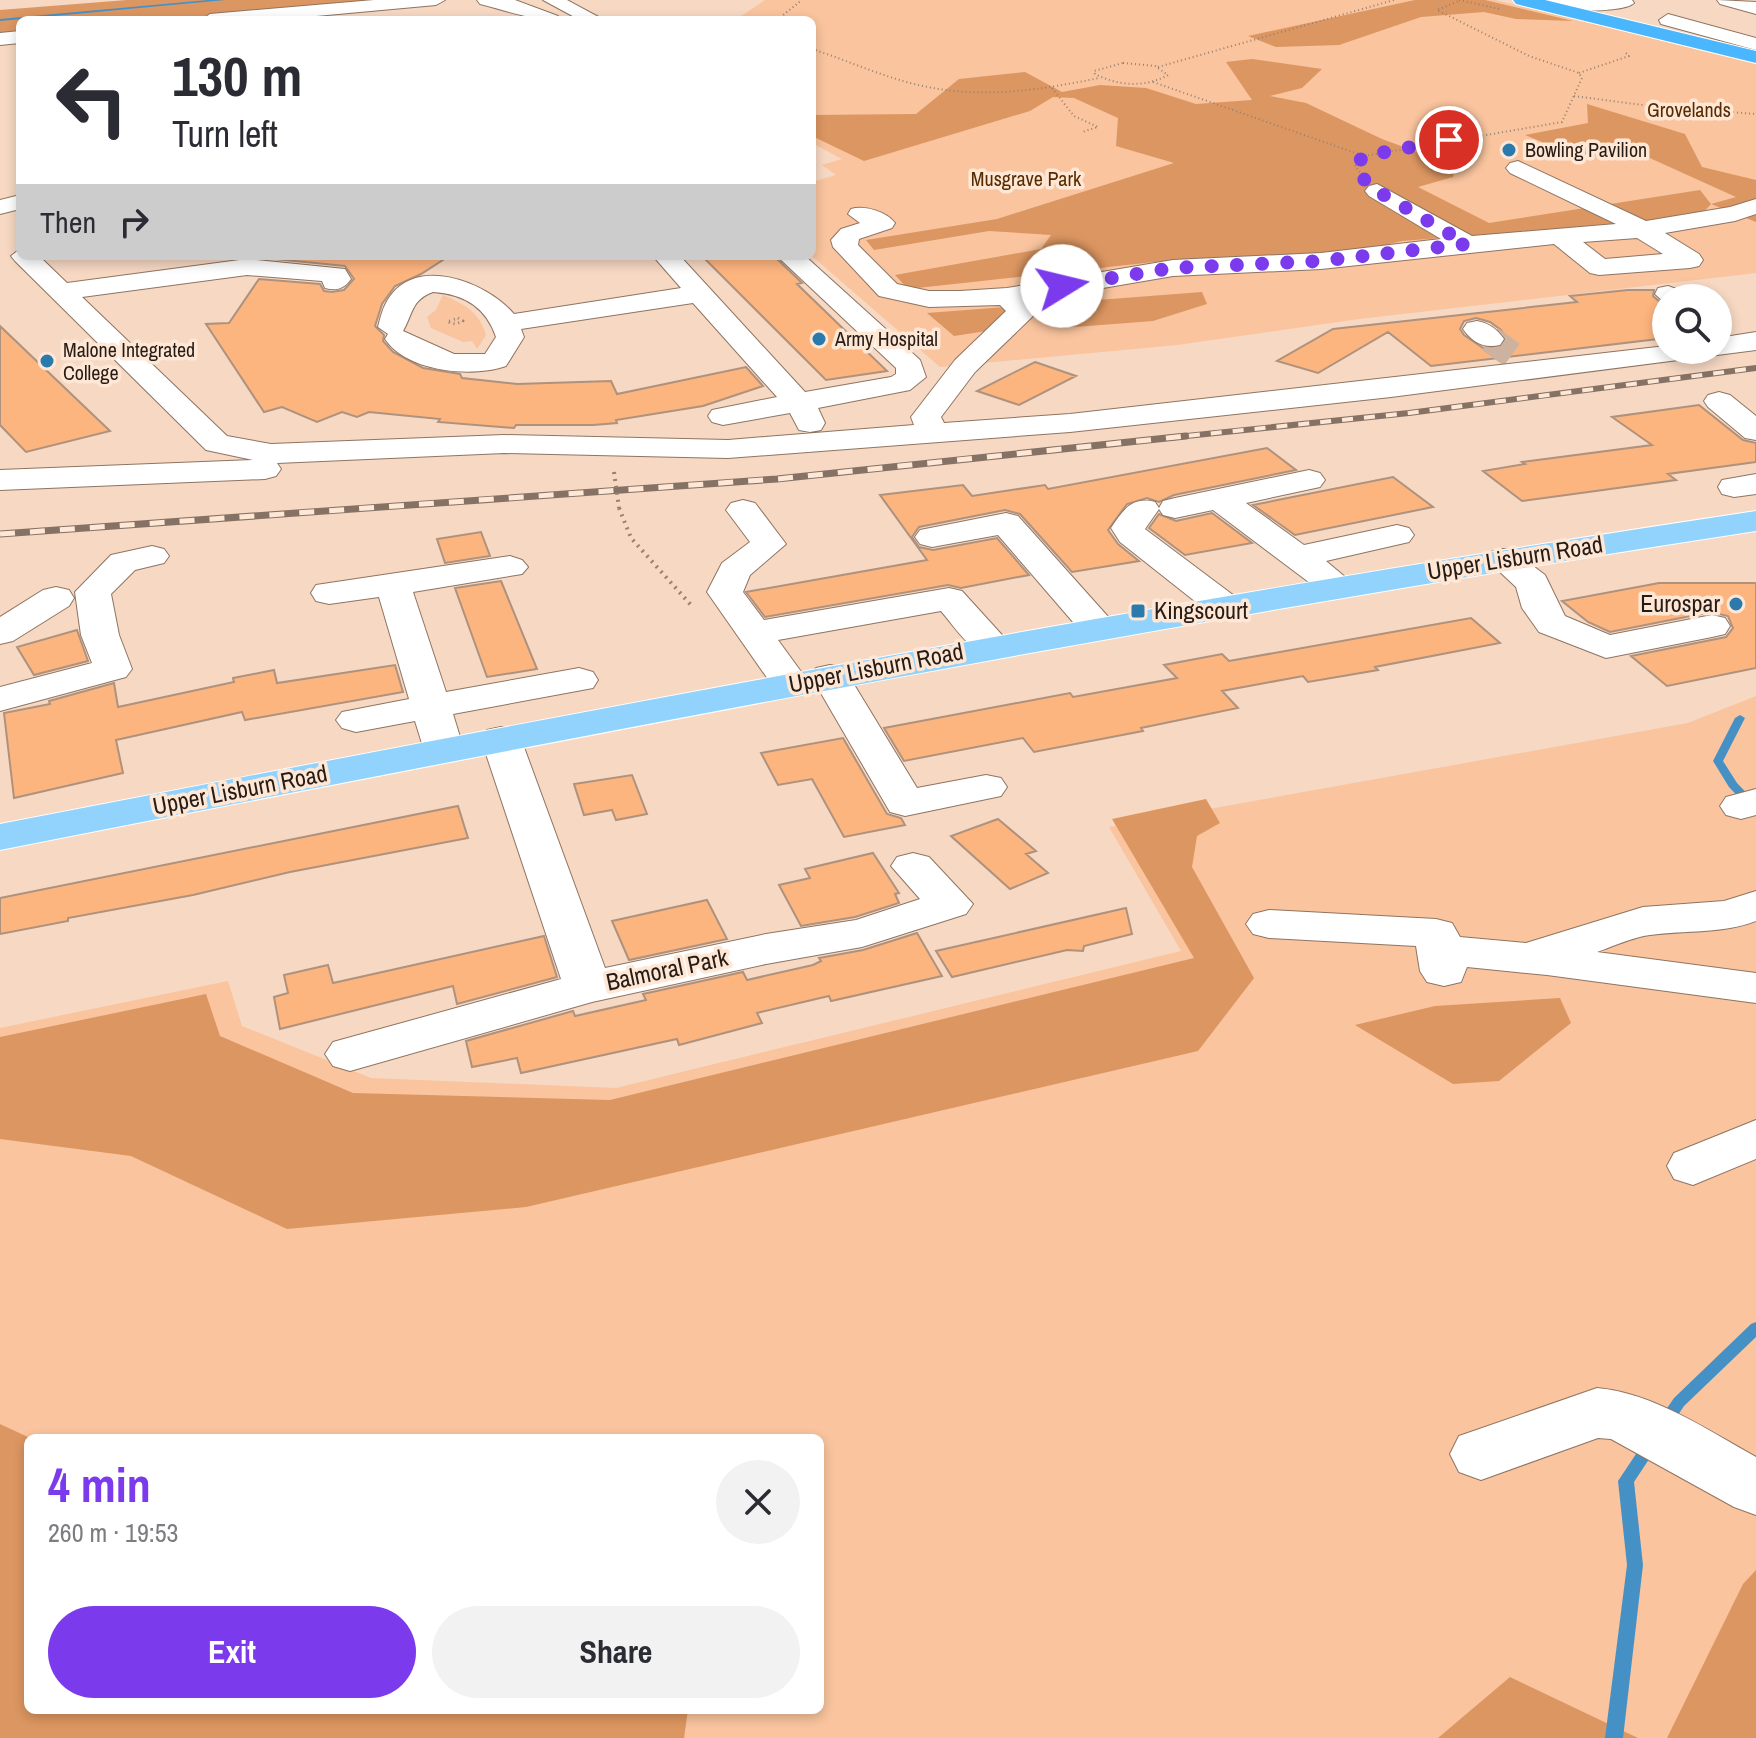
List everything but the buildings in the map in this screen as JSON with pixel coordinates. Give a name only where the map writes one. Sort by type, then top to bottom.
[{"type":"highway","points":[[1522,0],[1591,16],[1642,9],[1715,47],[1756,57]]},
{"type":"main road","name":"Upper Lisburn Road","points":[[0,837],[993,646],[1503,559],[1756,521]]},
{"type":"street","points":[[312,16],[363,14],[436,0]]},
{"type":"street","points":[[486,0],[541,16]]},
{"type":"street","points":[[552,0],[586,16]]},
{"type":"street","points":[[1529,0],[1642,9]]},
{"type":"street","points":[[1726,0],[1756,8]]},
{"type":"street","points":[[1591,16],[1642,9]]},
{"type":"street","points":[[1668,20],[1748,42]]},
{"type":"street","points":[[1715,47],[1748,42]]},
{"type":"street","points":[[1518,168],[1625,219],[1690,260],[1599,267],[1562,238]]},
{"type":"street","points":[[1377,191],[1467,244]]},
{"type":"street","points":[[860,214],[883,223],[850,234],[844,240],[846,247],[888,290],[929,299],[1007,296],[1173,268],[1321,261],[1467,244],[1638,230],[1735,214],[1756,206]]},
{"type":"street","points":[[28,260],[217,443],[242,450],[313,454],[504,444],[620,459],[703,449],[819,441],[930,425],[1070,423],[1417,385],[1525,364],[1652,354]]},
{"type":"street","points":[[669,260],[799,403],[819,441]]},
{"type":"street","points":[[736,409],[799,403],[900,384],[911,377],[910,366],[794,260]]},
{"type":"street","points":[[62,292],[94,291],[142,281],[247,267],[325,273],[336,275],[338,279],[334,282]]},
{"type":"street","points":[[428,282],[475,294],[504,315],[509,323],[510,337],[505,348],[496,360],[485,365],[455,362],[425,353],[396,333],[397,305],[406,293],[428,282]]},
{"type":"street","points":[[509,323],[697,294]]},
{"type":"street","points":[[930,425],[965,366],[1022,311],[1007,296]]},
{"type":"street","points":[[1732,330],[1753,341]]},
{"type":"street","points":[[1732,345],[1753,341]]},
{"type":"street","points":[[1719,401],[1756,431]]},
{"type":"street","points":[[0,480],[103,474],[162,475],[496,455],[612,453],[620,459]]},
{"type":"street","points":[[1224,606],[1132,535],[1128,528],[1131,521],[1159,508],[1309,480]]},
{"type":"street","points":[[1219,499],[1339,587]]},
{"type":"street","points":[[743,510],[769,544],[734,570],[725,592],[791,684]]},
{"type":"street","points":[[932,537],[1006,523],[1023,541],[1025,549],[1056,577],[1061,589],[1098,628]]},
{"type":"street","points":[[1298,557],[1397,535]]},
{"type":"street","points":[[0,699],[113,669],[100,635],[93,592],[123,562],[152,556]]},
{"type":"street","points":[[1503,559],[1532,583],[1540,608],[1552,624],[1606,647],[1712,626]]},
{"type":"street","points":[[329,593],[510,567]]},
{"type":"street","points":[[393,584],[444,750]]},
{"type":"street","points":[[0,633],[56,598]]},
{"type":"street","points":[[754,633],[949,599],[993,646]]},
{"type":"street","points":[[830,676],[905,803],[986,787]]},
{"type":"street","points":[[356,720],[579,680]]},
{"type":"street","name":"Balmoral Park","points":[[501,739],[588,987],[766,949],[862,933],[950,904],[913,866]]},
{"type":"street","points":[[1527,958],[1643,921],[1730,915],[1756,905]]},
{"type":"street","points":[[1269,924],[1436,933],[1442,960],[1527,958],[1756,988]]},
{"type":"street","points":[[350,1054],[588,987]]},
{"type":"street","points":[[1693,1166],[1756,1138]]},
{"type":"street","points":[[1481,1454],[1597,1413],[1619,1415],[1679,1444],[1756,1488]]},
{"type":"path","points":[[782,16],[802,0]]},
{"type":"path","points":[[1099,78],[1094,71],[1113,64],[1158,67],[1394,0]]},
{"type":"path","points":[[816,50],[932,88],[1002,93],[1051,88],[1099,78],[1128,83],[1153,82],[1364,156],[1562,122],[1582,78],[1579,73],[1529,56],[1437,10],[1459,1]]},
{"type":"path","points":[[1153,82],[1168,75],[1158,67]]},
{"type":"path","points":[[1051,88],[1074,116],[1098,127],[1082,132]]},
{"type":"path","points":[[1573,96],[1650,106],[1756,114]]},
{"type":"path","points":[[1743,113],[1756,120]]},
{"type":"path","points":[[1364,156],[1355,166],[1377,191]]},
{"type":"path","points":[[620,459],[619,508],[631,538]]},
{"type":"green space","name":"Musgrave Park","points":[[765,0],[1495,0],[1756,64],[1756,273],[1359,319],[1177,345],[940,367],[816,259],[816,181],[836,175],[822,165],[842,159],[816,145],[816,16],[741,16]]},
{"type":"green space","points":[[443,295],[464,305],[479,320],[486,335],[477,349],[472,341],[463,342],[431,328],[427,317],[436,310]]},
{"type":"green space","points":[[1756,696],[1756,1738],[0,1738],[0,1028],[228,981],[242,1026],[371,1078],[616,1088],[1181,951],[1109,827],[1688,723]]},
{"type":"shaded area","points":[[127,0],[410,0],[220,16],[16,16],[16,33],[0,35],[0,10]]},
{"type":"shaded area","points":[[1415,0],[1485,0],[1573,21],[1516,19],[1484,12],[1421,17],[1339,45],[1276,47],[1248,36]]},
{"type":"shaded area","points":[[1252,59],[1322,69],[1302,88],[1270,96],[1306,103],[1382,139],[1455,166],[1453,177],[1418,187],[1489,223],[1700,190],[1711,204],[1698,218],[1402,241],[1338,256],[1270,255],[1154,262],[908,289],[895,275],[1041,249],[1051,235],[989,231],[874,250],[866,240],[997,219],[1174,163],[1116,146],[1118,118],[1074,98],[1053,97],[1030,111],[864,161],[816,138],[816,115],[916,114],[959,79],[1025,72],[1062,92],[1100,85],[1146,88],[1196,104],[1252,100],[1226,62]]},
{"type":"shaded area","points":[[1587,104],[1685,134],[1702,167],[1756,180],[1756,222],[1711,204],[1736,197],[1632,150],[1578,157],[1525,135],[1588,123]]},
{"type":"shaded area","points":[[1202,292],[1207,304],[1153,321],[1075,327],[1038,317],[997,319],[986,331],[954,336],[927,313]]},
{"type":"shaded area","points":[[1206,799],[1220,823],[1197,836],[1192,867],[1254,978],[1198,1051],[526,1207],[287,1229],[131,1156],[0,1139],[0,1037],[206,994],[220,1036],[353,1093],[610,1100],[1194,958],[1112,819]]},
{"type":"shaded area","points":[[1560,998],[1571,1023],[1499,1081],[1453,1084],[1355,1025],[1435,1006]]},
{"type":"shaded area","points":[[0,1424],[24,1435],[24,1714],[687,1714],[684,1738],[0,1738]]},
{"type":"shaded area","points":[[1756,1570],[1756,1738],[1667,1738],[1743,1584]]},
{"type":"shaded area","points":[[1510,1677],[1638,1738],[1438,1738]]},
{"type":"waterway","points":[[45,16],[223,0]]},
{"type":"waterway","points":[[0,20],[16,19]]},
{"type":"waterway","points":[[1740,718],[1718,761],[1733,785],[1756,809]]},
{"type":"waterway","points":[[1665,1423],[1679,1402],[1756,1328]]},
{"type":"waterway","points":[[1614,1738],[1635,1565],[1626,1481],[1651,1444]]},
{"type":"tunnel","points":[[1490,339],[1515,357]]},
{"type":"railway","points":[[1167,438],[1409,413],[1756,368]]},
{"type":"railway","points":[[0,534],[777,479],[1186,436]]},
{"type":"place","name":"Bowling Pavilion","points":[[1509,150]]},
{"type":"place","name":"Army Hospital","points":[[819,339]]},
{"type":"place","name":"Malone Integrated College","points":[[47,361]]},
{"type":"place","name":"Eurospar","points":[[1736,604]]},
{"type":"place","name":"Kingscourt","points":[[1138,611]]},
{"type":"route","points":[[1062,286],[1173,268],[1321,261],[1467,244],[1423,221],[1377,191],[1355,166],[1364,156],[1449,140]]},
{"type":"park label","name":"Grovelands","points":[[1689,110]]}]
